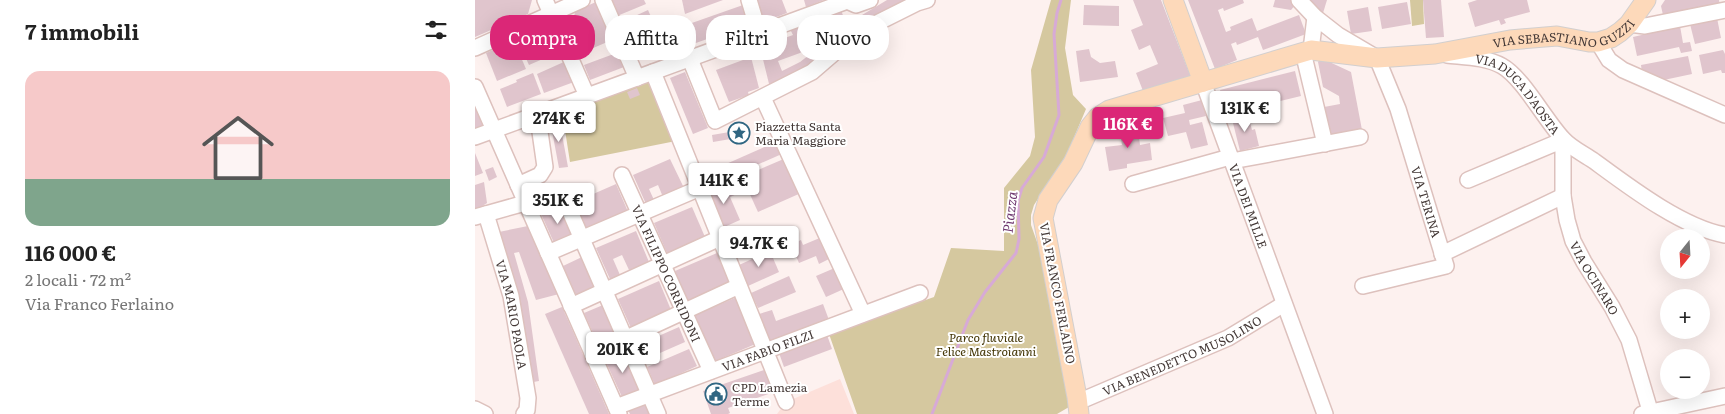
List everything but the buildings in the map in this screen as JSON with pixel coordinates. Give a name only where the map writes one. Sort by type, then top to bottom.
[{"type":"main road","name":"VIA DEI MILLE","points":[[1173,0],[1203,82]]},
{"type":"main road","name":"VIA SEBASTIANO GUZZI","points":[[1438,54],[1510,40],[1557,36],[1597,42],[1611,38],[1620,32],[1629,24],[1646,0]]},
{"type":"main road","name":"VIA FRANCO FERLAINO","points":[[1078,408],[1043,218],[1048,200],[1073,163],[1090,127],[1098,117],[1109,110],[1307,51]]},
{"type":"main road","name":"VIA DUCA D'AOSTA","points":[[1307,51],[1377,58],[1438,54]]},
{"type":"street","points":[[475,48],[548,7],[582,0]]},
{"type":"street","points":[[603,0],[637,78]]},
{"type":"street","points":[[749,0],[754,15]]},
{"type":"street","points":[[787,23],[848,1],[856,5],[870,0]]},
{"type":"street","points":[[691,60],[715,121],[812,72],[841,47],[873,25],[927,0]]},
{"type":"street","points":[[1299,0],[1315,17],[1338,35],[1377,58]]},
{"type":"street","points":[[548,7],[587,96]]},
{"type":"street","points":[[1629,24],[1645,26],[1725,10]]},
{"type":"street","points":[[1315,17],[1307,51],[1325,144]]},
{"type":"street","points":[[1597,42],[1609,60],[1623,70],[1725,115]]},
{"type":"street","name":"VIA DUCA D'AOSTA","points":[[1438,54],[1492,61],[1505,67],[1516,78],[1563,140],[1645,196],[1689,223],[1707,231],[1725,235]]},
{"type":"street","name":"VIA TERINA","points":[[1363,286],[1446,266],[1398,109],[1377,58]]},
{"type":"street","points":[[475,137],[688,60]]},
{"type":"street","points":[[653,72],[786,402]]},
{"type":"street","name":"VIA DEI MILLE","points":[[1203,82],[1325,414]]},
{"type":"street","points":[[475,87],[618,410]]},
{"type":"street","points":[[763,98],[863,314]]},
{"type":"street","points":[[517,185],[540,175],[545,167],[539,125],[535,116]]},
{"type":"street","points":[[1133,184],[1231,159],[1360,137]]},
{"type":"street","points":[[1468,180],[1563,140]]},
{"type":"street","name":"VIA OCINARO","points":[[1563,140],[1563,196],[1573,240],[1629,340],[1647,413]]},
{"type":"street","name":"VIA FILIPPO CORRIDONI","points":[[622,175],[711,371]]},
{"type":"street","points":[[548,253],[700,188]]},
{"type":"street","points":[[1442,254],[1563,196]]},
{"type":"street","points":[[565,200],[658,414]]},
{"type":"street","points":[[481,216],[525,203]]},
{"type":"street","name":"VIA MARIO PAOLA","points":[[481,216],[511,296],[528,398],[527,410],[524,414]]},
{"type":"street","points":[[571,306],[720,238]]},
{"type":"street","points":[[592,354],[739,286]]},
{"type":"street","name":"VIA FABIO FILZI","points":[[618,410],[649,394],[920,293]]},
{"type":"street","name":"VIA BENEDETTO MUSOLINO","points":[[1078,408],[1228,338],[1284,304]]},
{"type":"street","points":[[1647,413],[1725,396]]},
{"type":"street","points":[[475,409],[485,414]]},
{"type":"shaded area","points":[[840,379],[854,414],[777,414],[786,402]]},
{"type":"green space","name":"Parco fluviale Felice Mastroianni","points":[[1051,0],[1071,0],[1065,48],[1073,95],[1086,109],[1067,154],[1034,205],[1031,215],[1031,225],[1042,256],[1069,407],[1057,414],[857,414],[829,334],[934,297],[951,248],[1004,251],[1004,188],[1030,156],[1035,137],[1031,70]]},
{"type":"green space","points":[[1410,0],[1423,0],[1424,24],[1412,26]]},
{"type":"green space","points":[[655,76],[681,140],[570,162],[562,111]]},
{"type":"waterway","name":"Piazza","points":[[932,414],[968,320],[985,292],[1016,253],[1019,239],[1018,201],[1022,188],[1044,157],[1059,115],[1054,34],[1061,0]]},
{"type":"place","name":"Piazzetta Santa Maria Maggiore","points":[[739,133]]},
{"type":"place","name":"CPD Lamezia Terme","points":[[716,394]]}]
